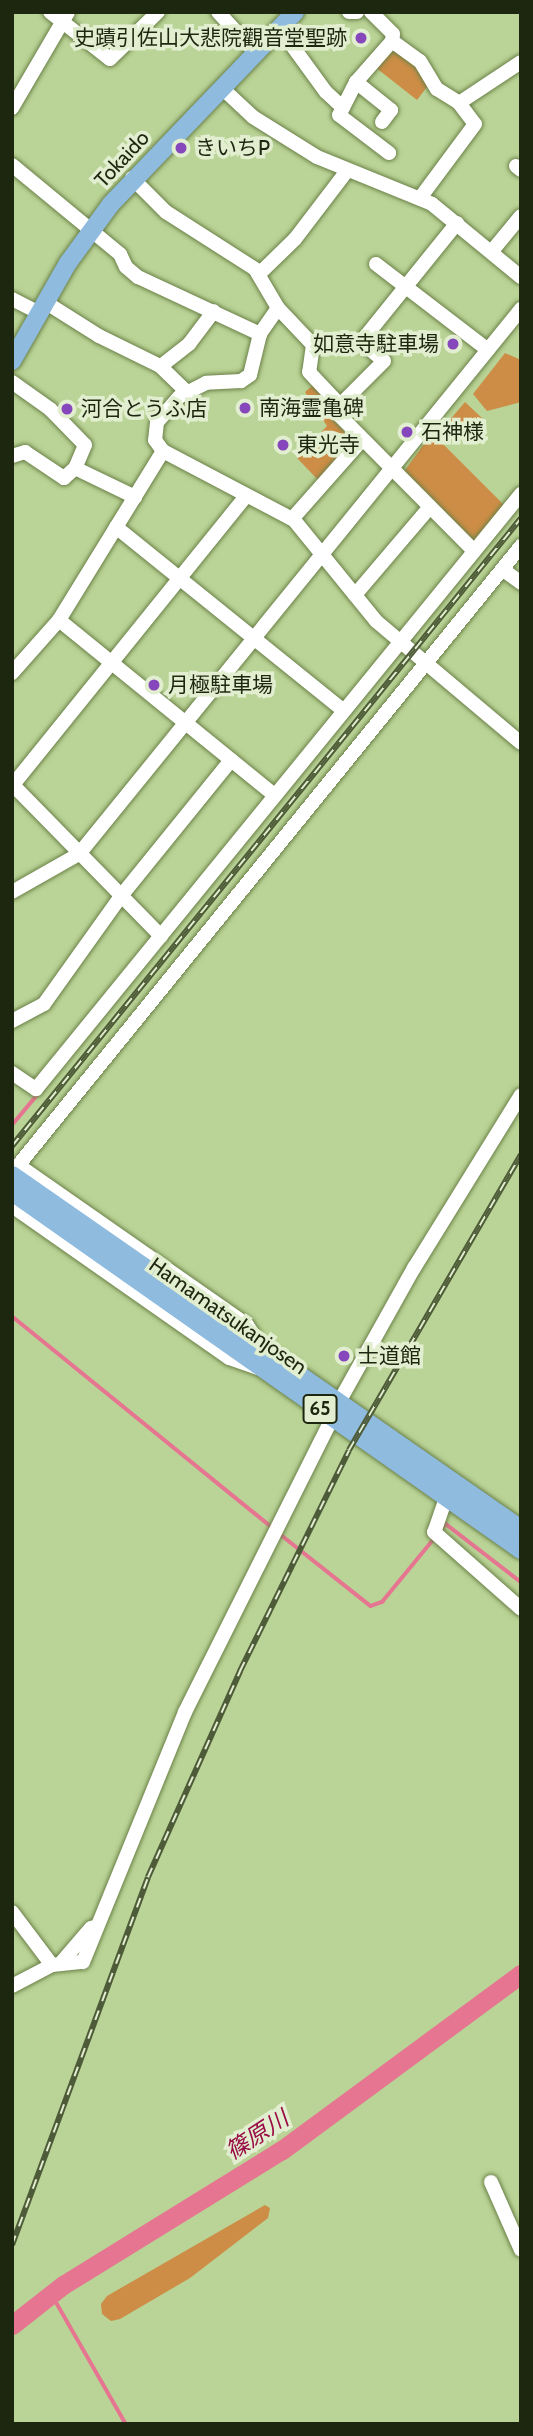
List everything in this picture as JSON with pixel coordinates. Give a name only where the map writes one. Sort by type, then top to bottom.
[{"type":"main road","name":"Tokaido","points":[[12,361],[91,230],[132,178],[295,12]]},
{"type":"main road","name":"Hamamatsukanjosen","points":[[14,1171],[124,1261],[266,1370],[335,1410]]},
{"type":"main road","name":"Hamamatsukanjosen","points":[[12,1192],[263,1350],[335,1410],[441,1487],[521,1550]]},
{"type":"main road","name":"Hamamatsukanjosen","points":[[441,1487],[521,1529]]},
{"type":"street","points":[[12,108],[60,15],[110,59],[158,12]]},
{"type":"street","points":[[218,12],[256,53]]},
{"type":"street","points":[[349,12],[357,12]]},
{"type":"street","points":[[371,12],[393,34],[392,41],[356,82],[339,115],[389,153]]},
{"type":"street","points":[[280,29],[326,92],[343,107]]},
{"type":"street","points":[[392,41],[420,61],[438,89],[459,103],[474,124],[420,198]]},
{"type":"street","points":[[459,103],[521,62]]},
{"type":"street","points":[[356,82],[391,110],[382,122]]},
{"type":"street","points":[[222,88],[264,125],[346,172],[420,198],[457,223],[521,277]]},
{"type":"street","points":[[12,164],[120,254],[138,277],[260,334]]},
{"type":"street","points":[[259,274],[295,239],[346,172]]},
{"type":"street","points":[[132,178],[166,212],[259,274],[278,308],[315,347],[309,372],[340,405],[340,416],[474,551]]},
{"type":"street","points":[[492,251],[521,216]]},
{"type":"street","points":[[340,405],[384,361],[366,346],[365,337],[457,223]]},
{"type":"street","points":[[376,264],[488,349]]},
{"type":"street","points":[[12,299],[42,308],[161,366],[187,393]]},
{"type":"street","points":[[278,308],[260,334],[256,364],[246,379],[206,383],[170,404],[154,428],[155,440],[163,451],[244,497],[292,519],[355,594],[401,642],[521,743]]},
{"type":"street","points":[[12,892],[79,854],[521,309]]},
{"type":"street","points":[[161,366],[189,344],[214,311]]},
{"type":"street","points":[[12,382],[50,409],[85,446],[75,468],[65,478],[25,452],[12,456]]},
{"type":"street","points":[[292,519],[362,440]]},
{"type":"street","points":[[12,673],[59,620],[163,451]]},
{"type":"street","points":[[75,468],[135,496]]},
{"type":"street","points":[[12,1073],[36,1089],[521,494]]},
{"type":"street","points":[[160,936],[13,785],[244,497]]},
{"type":"street","points":[[355,594],[429,508]]},
{"type":"street","points":[[116,527],[343,710]]},
{"type":"street","points":[[263,1350],[247,1325],[14,1171],[521,546]]},
{"type":"street","points":[[502,569],[521,583]]},
{"type":"street","points":[[59,620],[274,795]]},
{"type":"street","points":[[12,1021],[44,1004],[121,896],[231,760]]},
{"type":"street","points":[[12,1986],[56,1964],[94,1925],[185,1712],[335,1410],[414,1268],[521,1095]]},
{"type":"street","points":[[12,1206],[229,1358],[266,1370]]},
{"type":"street","points":[[441,1487],[434,1532],[521,1609]]},
{"type":"street","points":[[12,1912],[56,1964]]},
{"type":"street","points":[[491,2182],[521,2250]]},
{"type":"shaded area","points":[[391,48],[407,56],[430,83],[417,100],[375,67]]},
{"type":"shaded area","points":[[505,353],[521,360],[521,402],[487,411],[473,394]]},
{"type":"shaded area","points":[[313,385],[332,407],[332,419],[354,442],[321,483],[297,458],[327,426],[305,392]]},
{"type":"shaded area","points":[[465,402],[483,419],[483,431],[475,436],[444,438],[443,428]]},
{"type":"shaded area","points":[[432,433],[504,505],[474,542],[403,473]]},
{"type":"shaded area","points":[[265,2205],[270,2208],[268,2218],[190,2278],[120,2319],[111,2321],[102,2314],[101,2304],[107,2296]]},
{"type":"waterway","points":[[12,1125],[37,1095]]},
{"type":"waterway","points":[[12,1316],[272,1527]]},
{"type":"waterway","points":[[443,1527],[446,1524],[521,1582]]},
{"type":"waterway","points":[[280,1534],[371,1606],[382,1602],[433,1540]]},
{"type":"waterway","name":"篠原川","points":[[12,2325],[63,2285],[282,2150],[521,1974]]},
{"type":"waterway","points":[[51,2293],[126,2424]]},
{"type":"railway","points":[[12,1146],[521,518]]},
{"type":"railway","points":[[12,2245],[148,1877],[240,1671],[349,1450],[521,1154]]},
{"type":"place","name":"史蹟引佐山大悲院觀音堂聖跡","points":[[361,38]]},
{"type":"place","name":"きいちP","points":[[181,148]]},
{"type":"place","name":"如意寺駐車場","points":[[453,344]]},
{"type":"place","name":"南海霊亀碑","points":[[245,408]]},
{"type":"place","name":"河合とうふ店","points":[[67,409]]},
{"type":"place","name":"石神様","points":[[407,432]]},
{"type":"place","name":"東光寺","points":[[283,445]]},
{"type":"place","name":"月極駐車場","points":[[154,685]]},
{"type":"place","name":"士道館","points":[[344,1356]]}]
